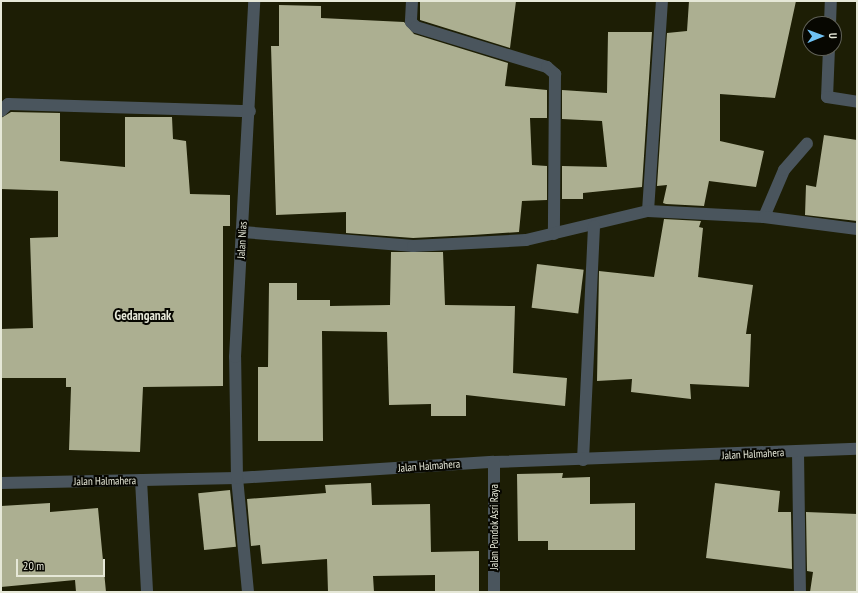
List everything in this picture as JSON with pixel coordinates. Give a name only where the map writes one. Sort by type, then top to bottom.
[{"type":"street","name":"Jalan Nias","points":[[248,592],[237,478],[235,357],[250,111],[254,1]]},
{"type":"street","points":[[412,1],[411,22],[416,27],[547,67],[555,74],[554,234]]},
{"type":"street","points":[[648,212],[662,1]]},
{"type":"street","points":[[830,16],[831,1]]},
{"type":"street","points":[[829,56],[827,97],[857,102]]},
{"type":"street","points":[[1,111],[8,104],[250,111]]},
{"type":"street","points":[[764,217],[784,170],[807,144]]},
{"type":"street","points":[[243,232],[412,246],[526,240],[594,226],[648,212],[764,217],[857,229]]},
{"type":"street","points":[[583,460],[594,226]]},
{"type":"street","name":"Jalan Halmahera","points":[[1,483],[237,478],[494,462],[857,449]]},
{"type":"street","points":[[798,452],[800,592]]},
{"type":"street","name":"Jalan Pondok Asri Raya","points":[[494,462],[494,592]]},
{"type":"street","points":[[140,480],[147,592]]},
{"type":"building","points":[[420,1],[516,1],[510,48],[420,20]]},
{"type":"building","points":[[689,1],[796,1],[775,98],[720,94],[720,141],[764,151],[756,187],[709,181],[704,206],[663,203],[667,185],[657,186],[667,33],[687,31]]},
{"type":"building","points":[[279,5],[321,6],[321,18],[404,22],[414,34],[508,63],[505,86],[547,90],[547,118],[530,118],[532,165],[547,166],[547,200],[522,201],[519,232],[473,235],[413,238],[346,233],[346,212],[276,215],[271,46],[279,46]]},
{"type":"building","points":[[608,32],[652,32],[642,187],[583,193],[583,199],[562,199],[562,166],[607,167],[602,121],[562,119],[562,90],[607,93]]},
{"type":"building","points":[[11,112],[60,113],[60,161],[125,167],[125,117],[172,117],[173,139],[186,141],[190,194],[230,195],[230,226],[223,226],[223,386],[143,387],[140,452],[69,450],[71,387],[66,387],[66,378],[1,378],[1,329],[33,328],[30,238],[58,237],[58,191],[1,189],[1,118]]},
{"type":"building","points":[[824,135],[857,140],[857,221],[805,215],[806,185],[816,187]]},
{"type":"building","points":[[664,219],[701,221],[699,227],[703,228],[698,277],[753,285],[746,334],[751,334],[749,387],[690,384],[691,399],[631,392],[632,379],[597,381],[599,271],[654,277]]},
{"type":"building","points":[[391,252],[443,252],[445,305],[515,306],[513,373],[567,378],[565,406],[466,395],[466,416],[431,416],[431,404],[389,405],[387,332],[322,331],[323,441],[258,441],[258,367],[268,367],[269,283],[297,283],[297,300],[330,300],[330,306],[390,305]]},
{"type":"building","points":[[537,264],[584,270],[578,313],[532,308]]},
{"type":"building","points":[[563,473],[562,478],[590,477],[590,504],[635,503],[635,550],[548,550],[548,541],[518,541],[517,474]]},
{"type":"building","points":[[371,483],[372,505],[430,504],[431,552],[479,551],[479,592],[435,592],[435,575],[373,576],[374,592],[328,592],[327,559],[262,564],[260,545],[251,546],[247,499],[326,493],[325,485]]},
{"type":"building","points":[[715,483],[780,491],[778,512],[791,512],[792,569],[706,558]]},
{"type":"building","points":[[230,490],[236,547],[204,550],[198,493]]},
{"type":"building","points":[[50,503],[50,512],[98,508],[106,592],[76,592],[75,580],[1,587],[1,506]]},
{"type":"building","points":[[806,512],[857,514],[857,592],[810,592],[813,572],[807,571]]},
{"type":"district","name":"Gedanganak","points":[[143,316]]}]
